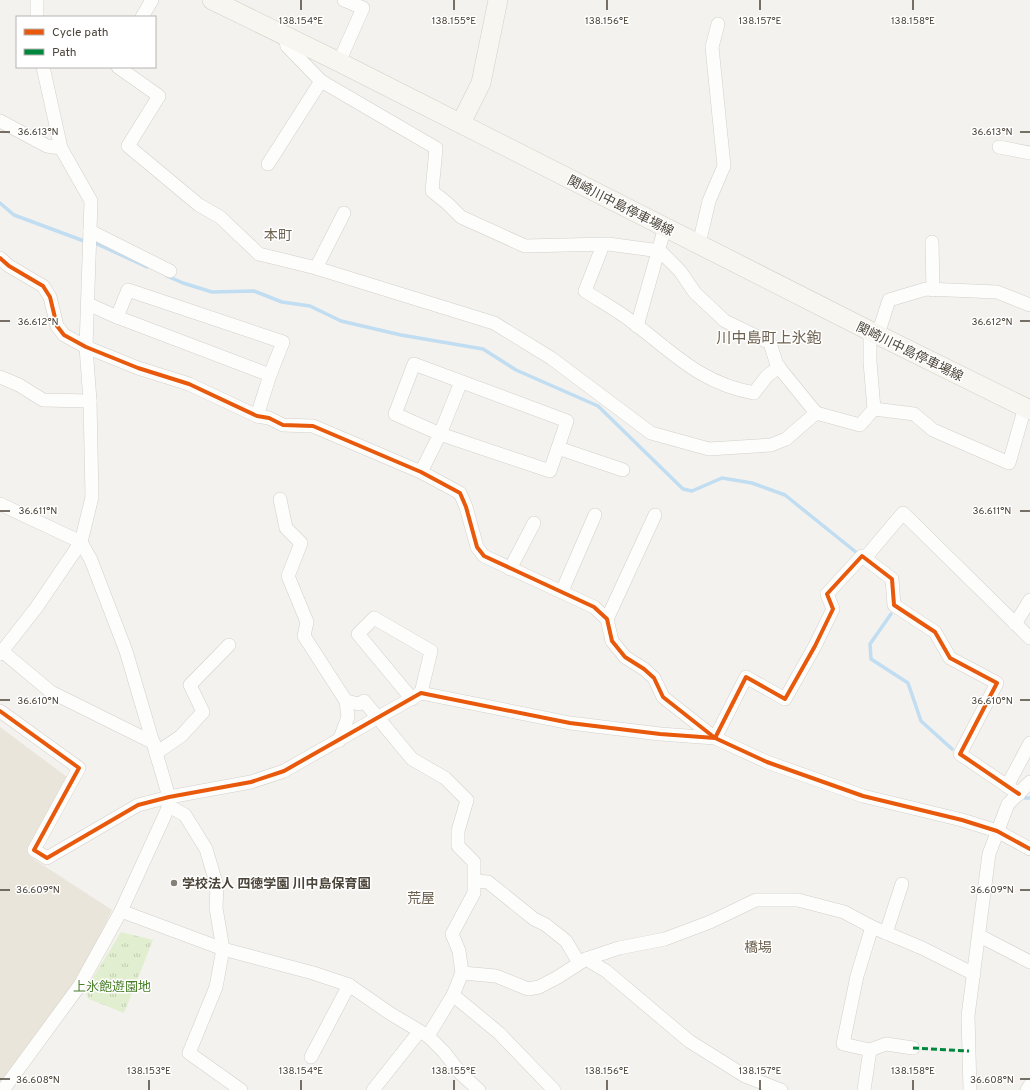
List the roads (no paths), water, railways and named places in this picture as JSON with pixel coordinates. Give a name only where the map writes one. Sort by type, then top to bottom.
[{"type":"main road","points":[[461,123],[481,83],[498,0]]},
{"type":"main road","name":"関崎川中島停車場線","points":[[219,2],[285,37],[339,62],[461,123],[874,333],[1028,408]]},
{"type":"street","points":[[37,0],[37,16]]},
{"type":"street","points":[[143,16],[152,0]]},
{"type":"street","points":[[339,62],[364,8],[344,0]]},
{"type":"street","points":[[699,244],[709,201],[724,166],[712,47],[718,24]]},
{"type":"street","points":[[285,37],[287,46],[321,81],[436,148],[432,191],[461,217],[525,246],[603,245],[660,250],[680,271],[695,293],[725,321],[770,343],[779,367],[816,413],[860,425],[874,409],[870,362],[874,333],[889,300],[926,289],[998,292],[1030,305]]},
{"type":"street","points":[[43,68],[61,148],[91,201],[86,347],[90,401],[92,497],[81,542],[36,608],[1,652],[50,692],[155,748]]},
{"type":"street","points":[[119,68],[159,96],[128,146],[199,205],[220,217],[259,254],[316,268],[494,323],[551,358],[651,432],[709,449],[771,445],[786,439],[816,413]]},
{"type":"street","points":[[268,164],[321,81]]},
{"type":"street","points":[[0,121],[48,146],[61,148]]},
{"type":"street","points":[[999,147],[1030,153]]},
{"type":"street","points":[[316,268],[344,213]]},
{"type":"street","points":[[637,326],[660,250],[665,227]]},
{"type":"street","points":[[90,231],[170,271]]},
{"type":"street","points":[[932,242],[932,290]]},
{"type":"street","points":[[603,245],[585,291],[637,326],[684,364],[704,376],[739,390],[754,393],[768,376],[779,367]]},
{"type":"street","points":[[0,258],[9,266],[43,286],[50,297],[57,326],[64,334],[86,347],[138,368],[189,384],[256,416],[270,418],[283,424],[314,426],[421,472],[460,493],[466,507],[477,547],[484,556],[594,607],[607,619],[612,641],[625,657],[644,669],[654,678],[663,697],[715,738],[767,762],[863,796],[962,820],[997,831],[1030,849]]},
{"type":"street","points":[[117,318],[128,290],[283,342],[270,374],[256,416]]},
{"type":"street","points":[[88,304],[117,318],[270,374]]},
{"type":"street","points":[[414,364],[567,421],[550,471],[440,434],[395,414],[414,364]]},
{"type":"street","points":[[0,377],[19,385],[43,400],[90,401]]},
{"type":"street","points":[[421,472],[440,434],[461,382]]},
{"type":"street","points":[[874,409],[914,414],[933,430],[1009,463],[1028,408]]},
{"type":"street","points":[[558,448],[623,470]]},
{"type":"street","points":[[280,499],[286,528],[301,543],[288,576],[307,622],[304,636],[346,701],[348,717],[339,740]]},
{"type":"street","points":[[0,504],[81,542],[91,560],[126,651],[169,801],[185,815],[206,849],[217,886],[216,908],[223,949],[216,987],[189,1053],[241,1090]]},
{"type":"street","points":[[865,558],[903,513],[1030,638]]},
{"type":"street","points":[[562,591],[595,515]]},
{"type":"street","points":[[607,619],[655,515]]},
{"type":"street","points":[[510,569],[534,522]]},
{"type":"street","points":[[715,738],[746,677],[785,699],[816,646],[833,609],[827,594],[862,556],[892,579],[894,605],[935,632],[950,658],[997,683],[960,754],[1019,794]]},
{"type":"street","points":[[1015,624],[1030,600]]},
{"type":"street","points":[[0,711],[79,768],[34,850],[47,858],[138,805],[169,801],[251,782],[284,771],[416,696],[431,651],[374,618],[358,634],[416,696],[570,723],[660,734],[715,738]]},
{"type":"street","points":[[155,748],[181,736],[203,712],[190,685],[229,645]]},
{"type":"street","points":[[346,701],[359,704],[364,702],[412,759],[445,778],[467,800],[458,832],[458,846],[474,862],[474,892],[452,934],[459,951],[462,973],[453,995],[424,1034],[373,1090]]},
{"type":"street","points":[[1007,786],[1030,743]]},
{"type":"street","points":[[970,1090],[968,1016],[980,936],[989,854],[1008,804],[1030,782]]},
{"type":"street","points":[[3,1090],[80,985],[121,911],[169,801]]},
{"type":"street","points":[[475,881],[488,882],[534,919],[546,925],[566,941],[582,961],[606,971],[689,1041],[745,1076],[781,1090]]},
{"type":"street","points":[[886,933],[902,884]]},
{"type":"street","points":[[462,973],[496,976],[528,989],[539,987],[558,977],[582,961],[619,948],[665,939],[710,922],[756,900],[798,900],[844,912],[872,927],[922,948],[974,974]]},
{"type":"street","points":[[121,911],[223,949],[349,985],[424,1034],[444,1052],[461,1074],[479,1090]]},
{"type":"street","points":[[872,927],[858,976],[843,1044],[870,1050],[886,1044],[913,1048]]},
{"type":"street","points":[[980,936],[1030,962]]},
{"type":"street","points":[[311,1057],[349,985]]},
{"type":"street","points":[[453,995],[498,1033],[554,1090]]},
{"type":"street","points":[[864,1090],[870,1050]]},
{"type":"street","points":[[1028,1090],[1030,1085]]},
{"type":"waterway","points":[[0,203],[14,215],[84,241]]},
{"type":"waterway","points":[[95,243],[147,267]]},
{"type":"waterway","points":[[167,276],[183,283],[212,292],[254,291],[282,302],[310,306],[341,321],[401,335],[483,349],[516,370],[598,406],[683,489],[692,491],[722,478],[752,483],[785,495],[857,553]]},
{"type":"waterway","points":[[891,614],[870,644],[871,659],[908,683],[921,721],[952,749]]},
{"type":"waterway","points":[[1025,798],[1030,798]]},
{"type":"place","name":"学校法人 四徳学園 川中島保育園","points":[[174,883]]},
{"type":"district","name":"本町","points":[[278,235]]},
{"type":"district","name":"川中島町上氷鉋","points":[[769,338]]},
{"type":"district","name":"荒屋","points":[[421,898]]},
{"type":"district","name":"橋場","points":[[758,947]]},
{"type":"park label","name":"上氷飽遊園地","points":[[112,986]]}]
